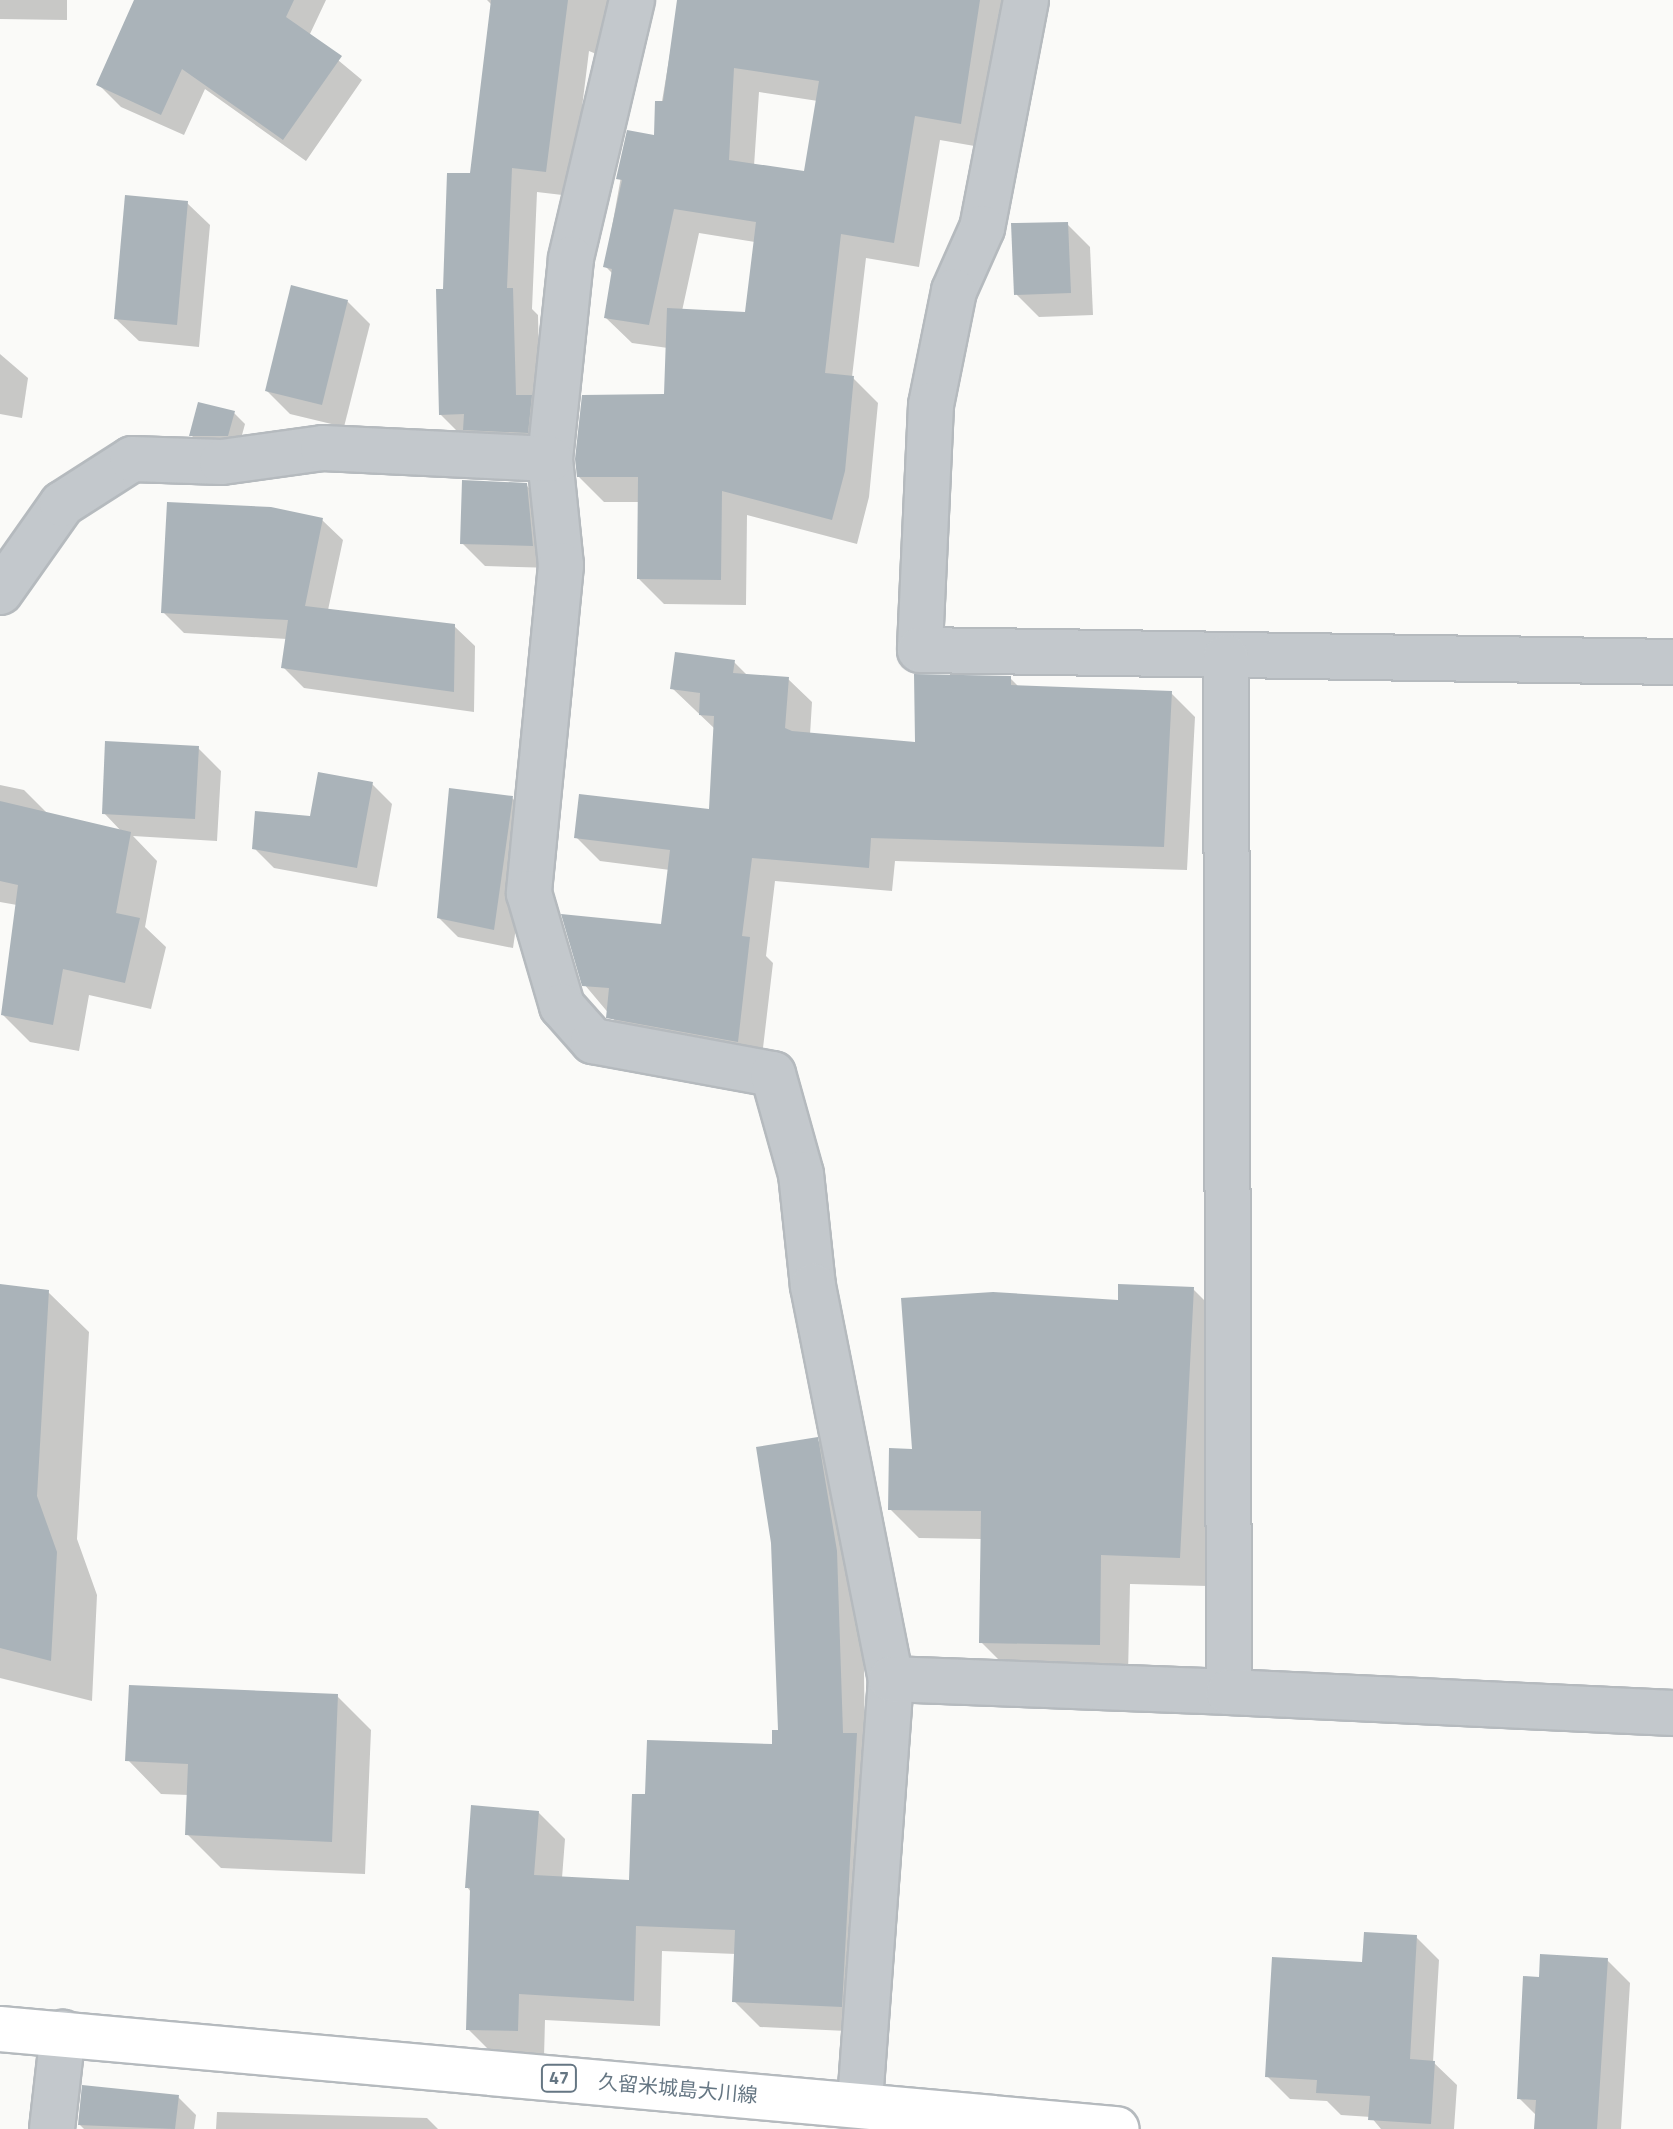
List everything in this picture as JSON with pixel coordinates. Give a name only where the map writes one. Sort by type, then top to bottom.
[{"type":"main road","name":"久留米城島大川線","points":[[0,2029],[1117,2129]]},
{"type":"street","points":[[632,0],[571,259],[550,459],[561,565],[529,893],[562,1006],[593,1041],[773,1074],[801,1174],[813,1286],[891,1679],[860,2105]]},
{"type":"street","points":[[1026,0],[982,228],[954,291],[931,405],[920,650],[1673,662]]},
{"type":"street","points":[[0,592],[62,504],[132,459],[222,462],[323,448],[550,459]]},
{"type":"street","points":[[1226,657],[1229,1692]]},
{"type":"street","points":[[891,1679],[1673,1713]]},
{"type":"street","points":[[52,2129],[63,2033]]},
{"type":"building","points":[[134,0],[294,0],[286,17],[342,56],[283,140],[182,69],[161,115],[96,85]]},
{"type":"building","points":[[491,0],[568,0],[546,172],[512,168],[507,288],[513,288],[516,395],[532,395],[528,433],[463,430],[464,414],[439,415],[436,289],[443,289],[447,173],[470,173]]},
{"type":"building","points":[[677,0],[980,0],[961,124],[915,116],[894,243],[841,234],[825,373],[854,376],[845,471],[832,520],[722,491],[721,580],[637,579],[638,477],[577,477],[575,459],[582,395],[664,394],[667,308],[745,312],[756,222],[674,209],[649,325],[604,318],[612,269],[603,267],[622,180],[616,179],[627,130],[654,135],[655,101],[663,101]],"holes":[[[734,68],[819,81],[804,171],[729,160]]]},
{"type":"building","points":[[125,195],[188,201],[177,325],[114,319]]},
{"type":"building","points":[[1068,222],[1071,293],[1014,295],[1011,223]]},
{"type":"building","points":[[291,285],[348,300],[322,405],[265,391]]},
{"type":"building","points":[[198,402],[235,411],[228,436],[189,436]]},
{"type":"building","points":[[462,480],[527,483],[533,546],[460,544]]},
{"type":"building","points":[[167,502],[271,507],[323,518],[305,606],[455,624],[454,692],[281,668],[288,620],[161,613]]},
{"type":"building","points":[[675,652],[735,660],[733,673],[789,677],[785,728],[792,731],[915,742],[914,674],[1011,676],[1011,685],[1172,691],[1164,847],[871,838],[869,868],[752,858],[742,936],[750,937],[738,1042],[606,1018],[609,988],[582,986],[561,914],[661,924],[670,850],[574,838],[579,794],[709,809],[714,716],[699,715],[700,693],[670,689]]},
{"type":"building","points":[[105,741],[199,746],[195,819],[102,814]]},
{"type":"building","points":[[318,772],[373,782],[357,868],[252,849],[255,811],[310,816]]},
{"type":"building","points":[[449,788],[513,796],[494,930],[437,918]]},
{"type":"building","points":[[0,801],[131,832],[116,913],[140,918],[125,983],[63,969],[53,1025],[1,1015],[18,885],[0,881]]},
{"type":"building","points":[[0,1284],[49,1290],[37,1496],[57,1552],[51,1661],[0,1648]]},
{"type":"building","points":[[1118,1284],[1194,1287],[1180,1558],[1101,1555],[1100,1645],[979,1643],[981,1511],[888,1510],[889,1448],[912,1449],[901,1298],[993,1292],[1118,1300]]},
{"type":"building","points":[[818,1437],[837,1551],[843,1733],[857,1733],[842,2007],[732,2002],[735,1930],[636,1926],[634,2001],[519,1994],[518,2031],[466,2030],[470,1888],[465,1888],[471,1805],[539,1811],[534,1875],[629,1880],[632,1794],[645,1794],[647,1740],[772,1744],[772,1730],[778,1730],[771,1543],[756,1447]]},
{"type":"building","points":[[129,1685],[338,1694],[332,1842],[185,1835],[188,1764],[125,1761]]},
{"type":"building","points":[[1364,1932],[1417,1935],[1410,2059],[1435,2061],[1431,2124],[1368,2120],[1370,2096],[1316,2093],[1317,2080],[1265,2077],[1272,1957],[1362,1962]]},
{"type":"building","points":[[1540,1954],[1608,1958],[1597,2129],[1534,2129],[1536,2100],[1517,2099],[1523,1976],[1539,1977]]},
{"type":"building","points":[[82,2085],[179,2095],[175,2129],[78,2125]]}]
